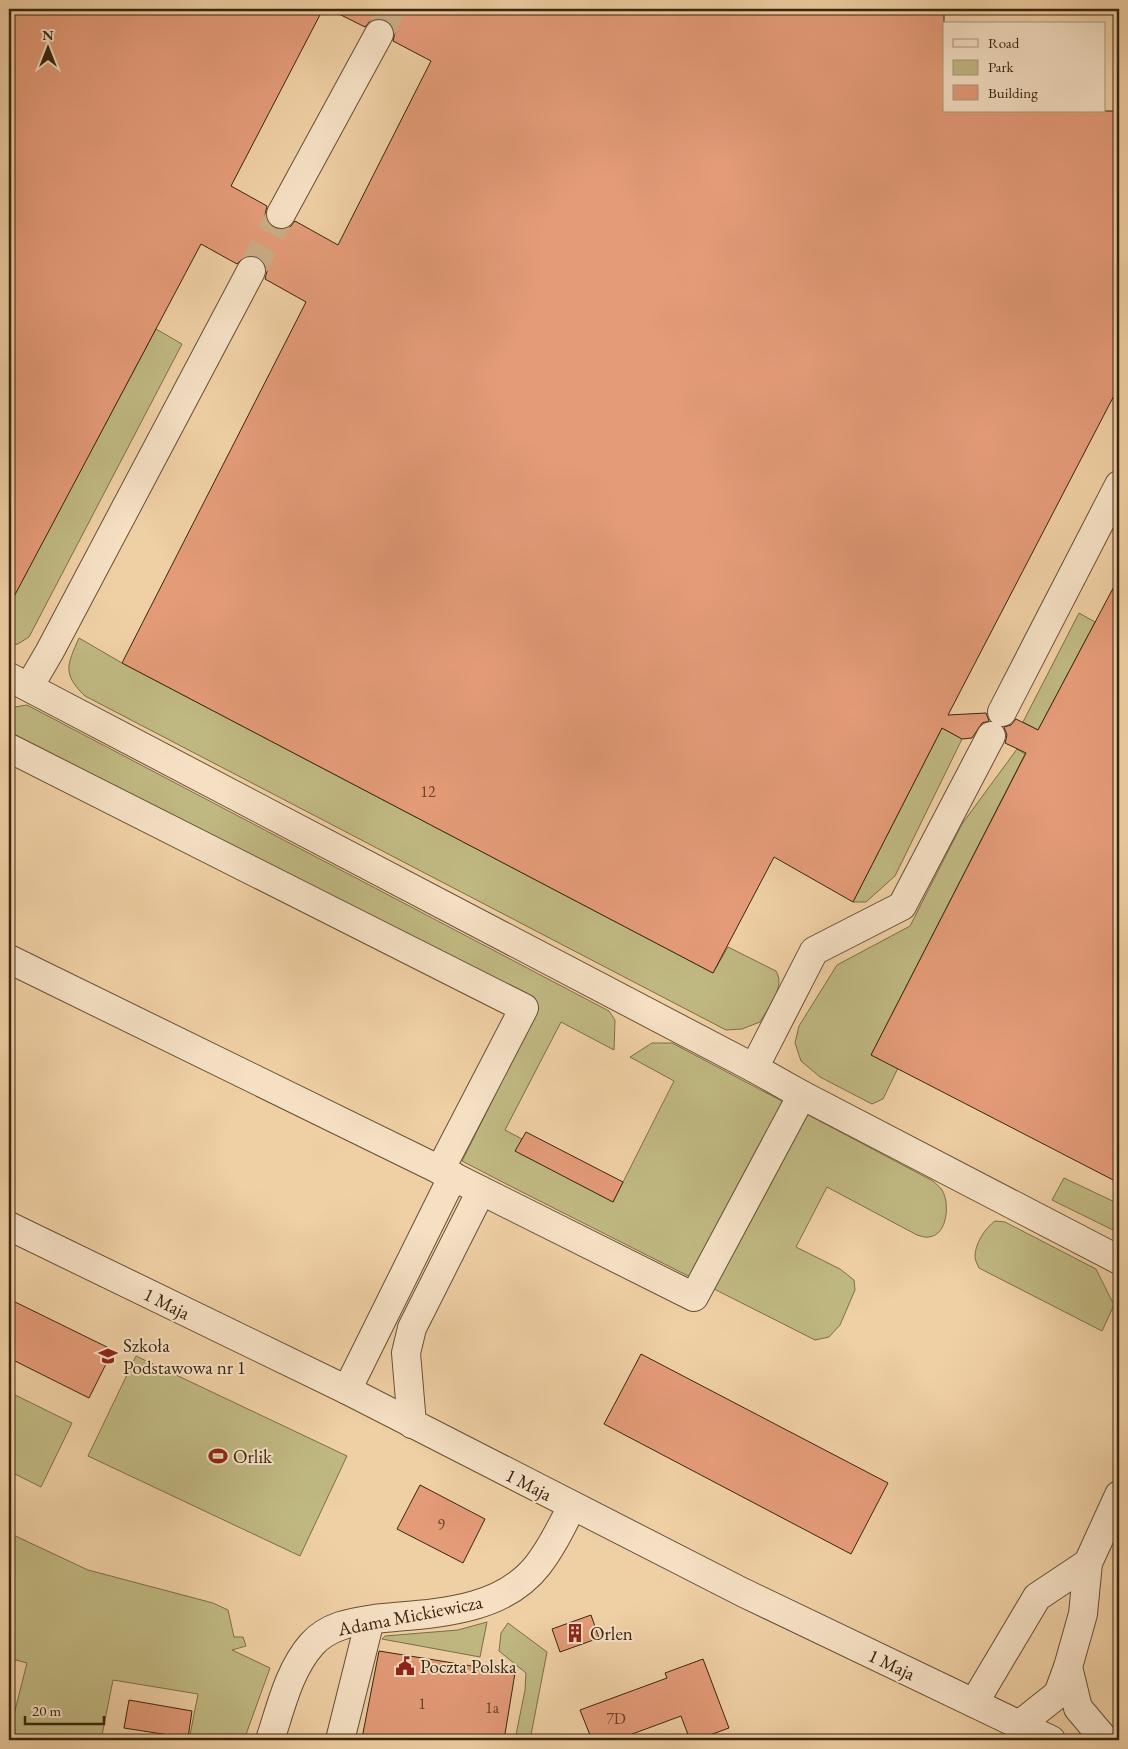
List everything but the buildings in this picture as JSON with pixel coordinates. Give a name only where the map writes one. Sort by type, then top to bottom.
[{"type":"street","points":[[281,214],[379,34]]},
{"type":"street","points":[[251,271],[50,652],[19,682],[1119,1260]]},
{"type":"street","points":[[1002,712],[1119,485]]},
{"type":"street","points":[[754,1068],[814,952],[902,906],[991,736]]},
{"type":"street","points":[[9,748],[524,1008],[347,1390]]},
{"type":"street","points":[[9,959],[447,1173],[481,1192],[694,1297],[802,1095]]},
{"type":"street","points":[[412,1424],[406,1353],[412,1328],[481,1192]]},
{"type":"street","name":"1 Maja","points":[[9,1226],[347,1390],[742,1592],[1051,1740]]},
{"type":"street","points":[[1019,1725],[1058,1694],[1083,1614],[1088,1563],[1119,1495]]},
{"type":"street","name":"Adama Mickiewicza","points":[[270,1740],[290,1679],[300,1660],[313,1643],[324,1633],[352,1622],[439,1612],[499,1597],[511,1590],[537,1567],[559,1533],[572,1506]]},
{"type":"street","points":[[974,1704],[1037,1597],[1088,1563]]},
{"type":"street","points":[[340,1740],[370,1620]]},
{"type":"street","points":[[1068,1667],[1078,1708],[1105,1740]]},
{"type":"green space","points":[[156,329],[182,344],[29,637],[18,644],[9,645],[9,605]]},
{"type":"green space","points":[[1079,613],[1095,622],[1038,730],[1023,722]]},
{"type":"green space","points":[[79,638],[122,663],[713,973],[728,947],[776,971],[779,983],[775,997],[760,1022],[742,1029],[726,1030],[85,696],[73,681],[69,669]]},
{"type":"green space","points":[[27,705],[609,1011],[615,1020],[614,1050],[561,1022],[505,1130],[522,1139],[516,1151],[613,1202],[674,1081],[630,1057],[652,1043],[672,1043],[933,1181],[945,1195],[946,1217],[944,1224],[935,1235],[923,1237],[827,1187],[796,1247],[840,1269],[854,1280],[855,1290],[840,1325],[829,1337],[815,1340],[462,1161],[539,1008],[9,732],[9,708]]},
{"type":"green space","points":[[942,728],[962,739],[895,876],[866,902],[853,902]]},
{"type":"green space","points":[[1017,749],[1025,754],[871,1055],[898,1068],[883,1099],[872,1104],[820,1077],[801,1061],[795,1043],[799,1026],[837,965],[910,926],[962,824]]},
{"type":"green space","points":[[1064,1178],[1119,1204],[1119,1233],[1052,1200]]},
{"type":"green space","points":[[995,1221],[1005,1222],[1096,1269],[1114,1305],[1102,1331],[979,1268],[975,1258],[975,1251],[984,1232]]},
{"type":"green space","name":"Orlik","points":[[136,1356],[347,1456],[300,1556],[88,1456]]},
{"type":"green space","points":[[9,1392],[72,1423],[41,1487],[9,1471]]},
{"type":"green space","points":[[9,1533],[88,1570],[213,1603],[228,1610],[234,1637],[243,1637],[246,1646],[232,1650],[270,1668],[244,1740],[189,1740],[198,1694],[113,1680],[101,1740],[9,1740],[27,1663],[9,1658]]},
{"type":"green space","points":[[487,1622],[480,1657],[382,1639],[385,1636],[458,1630]]},
{"type":"green space","points":[[508,1623],[547,1652],[530,1740],[515,1740],[525,1690],[526,1673],[499,1651],[501,1633]]},
{"type":"tunnel","points":[[379,34],[392,9]]},
{"type":"tunnel","points":[[251,271],[281,214]]},
{"type":"place","name":"Szkoła Podstawowa nr 1","points":[[108,1356]]},
{"type":"place","name":"Orlik","points":[[218,1456]]},
{"type":"place","name":"Orlen","points":[[575,1633]]},
{"type":"place","name":"Poczta Polska","points":[[405,1666]]}]
